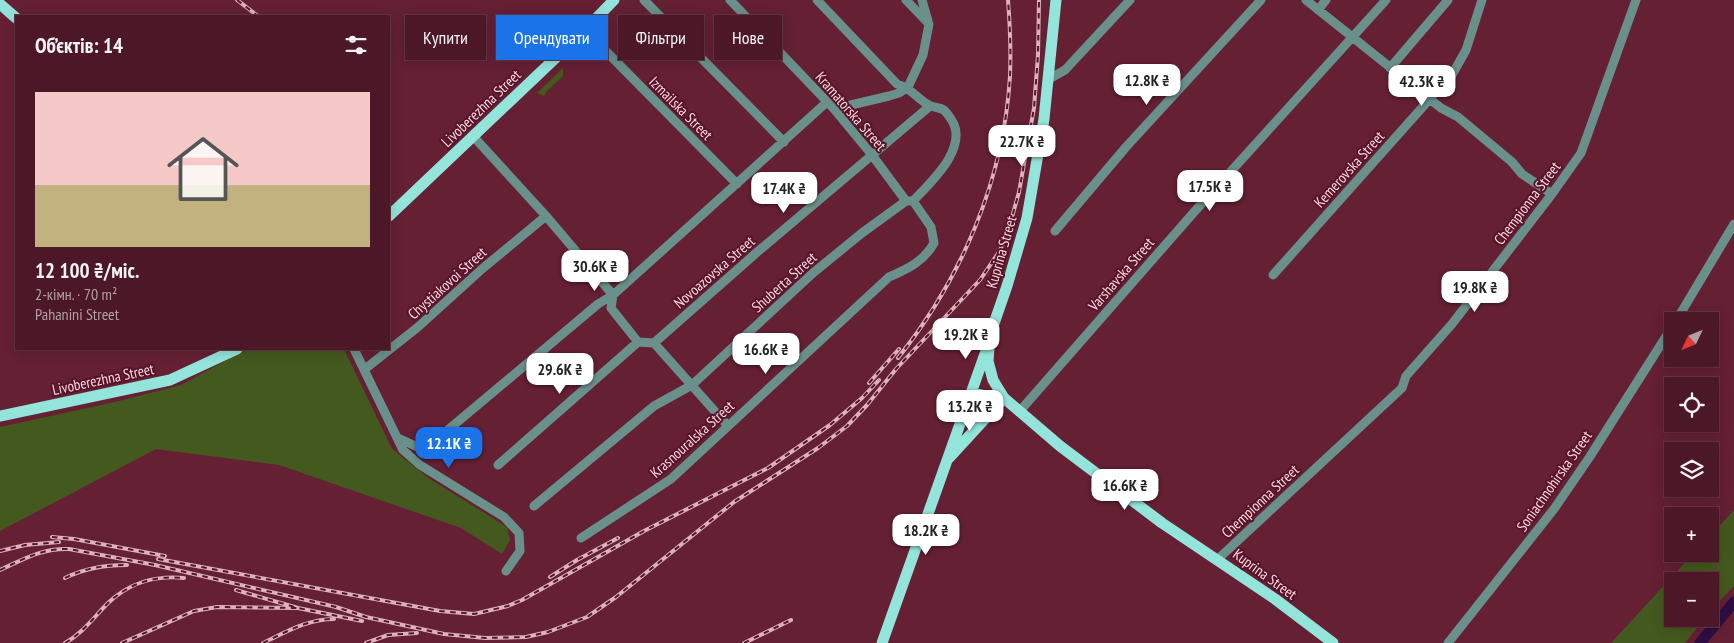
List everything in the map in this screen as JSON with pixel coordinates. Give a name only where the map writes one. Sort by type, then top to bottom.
[{"type":"main road","name":"Kuprina Street","points":[[1056,0],[1044,119],[1027,218],[990,335],[988,361],[993,380],[1004,398],[1060,446],[1162,523],[1208,555],[1218,559],[1333,643]]},
{"type":"main road","name":"Livoberezhna Street","points":[[598,15],[611,1]]},
{"type":"main road","points":[[0,4],[15,17]]},
{"type":"main road","name":"Livoberezhna Street","points":[[390,215],[554,60]]},
{"type":"main road","points":[[882,643],[969,395],[976,369],[990,335]]},
{"type":"main road","name":"Livoberezhna Street","points":[[0,416],[170,380],[235,350]]},
{"type":"main road","points":[[969,395],[978,393],[985,397],[991,404],[992,411]]},
{"type":"main road","points":[[946,461],[1004,398]]},
{"type":"street","points":[[644,0],[784,142]]},
{"type":"street","name":"Kramatorska Street","points":[[730,0],[834,109],[909,201]]},
{"type":"street","name":"Shuberta Street","points":[[534,506],[654,406],[692,385],[813,272],[862,233],[909,201],[941,170],[953,152],[957,140],[955,125],[945,111],[930,106],[908,87],[897,84],[817,0]]},
{"type":"street","points":[[906,0],[929,24]]},
{"type":"street","points":[[834,109],[889,96],[899,93],[908,87],[923,55],[929,24],[922,0]]},
{"type":"street","points":[[1049,80],[1065,70],[1130,0]]},
{"type":"street","points":[[1055,232],[1126,147],[1260,0]]},
{"type":"street","points":[[1306,0],[1441,108],[1458,117],[1512,162],[1522,174],[1552,194]]},
{"type":"street","points":[[1318,10],[1326,0]]},
{"type":"street","name":"Varshavska Street","points":[[1019,412],[1195,211],[1386,0]]},
{"type":"street","points":[[1390,68],[1448,0]]},
{"type":"street","name":"Kemerovska Street","points":[[1273,275],[1436,92],[1448,82],[1466,50],[1482,0]]},
{"type":"street","name":"Chempionna Street","points":[[1218,559],[1402,388],[1406,376],[1452,324],[1552,194],[1581,153],[1636,0]]},
{"type":"street","name":"Izmailska Street","points":[[608,53],[737,184]]},
{"type":"street","points":[[398,438],[424,450],[598,304],[612,295],[827,102]]},
{"type":"street","name":"Novoazovska Street","points":[[654,343],[755,254],[930,106]]},
{"type":"street","points":[[474,136],[546,216],[612,295],[610,308],[638,342]]},
{"type":"street","name":"Krasnouralska Street","points":[[581,538],[672,479],[889,277],[911,267],[928,253],[934,243],[930,227],[909,201]]},
{"type":"street","name":"Chystiakovoi Street","points":[[390,349],[546,216]]},
{"type":"street","points":[[1681,312],[1734,224]]},
{"type":"street","name":"Soniachnohirska Street","points":[[1448,643],[1554,509],[1589,458],[1664,340]]},
{"type":"street","points":[[498,466],[638,342],[654,343],[728,426]]},
{"type":"street","points":[[355,350],[403,450],[420,465],[504,517],[519,533],[520,551],[506,571]]},
{"type":"street","name":"Chystiakovoi Street","points":[[365,369],[389,350]]},
{"type":"green space","points":[[563,68],[563,76],[544,96],[537,93]]},
{"type":"green space","points":[[245,350],[344,350],[392,449],[430,479],[507,527],[510,540],[502,554],[461,528],[279,465],[156,449],[0,531],[0,427],[115,402],[181,385]]},
{"type":"green space","points":[[1734,510],[1734,586],[1719,602],[1719,572],[1676,572],[1686,562],[1719,562],[1719,526]]},
{"type":"green space","points":[[1664,585],[1664,627],[1698,627],[1685,643],[1611,643]]},
{"type":"waterway","points":[[1700,643],[1734,602]]},
{"type":"railway","points":[[237,0],[257,15]]},
{"type":"railway","points":[[898,358],[942,295],[976,226],[989,189],[999,152],[1010,76],[1008,0]]},
{"type":"railway","points":[[0,570],[42,552],[69,549],[155,565],[336,607],[366,617],[444,634],[485,638],[526,637],[548,632],[587,617],[616,597],[734,502],[818,448],[847,426],[896,369],[980,280],[999,252],[1007,235],[1019,192],[1034,108],[1038,55],[1039,0]]},
{"type":"railway","points":[[869,383],[899,349]]},
{"type":"railway","points":[[158,559],[440,611],[474,614],[508,606],[522,600],[644,531],[768,468],[830,425],[862,398],[879,380]]},
{"type":"railway","points":[[52,537],[74,539],[165,556]]},
{"type":"railway","points":[[550,577],[618,538]]},
{"type":"railway","points":[[0,551],[25,545],[59,542]]},
{"type":"railway","points":[[65,578],[95,568],[127,565]]},
{"type":"railway","points":[[65,643],[88,624],[108,603],[125,590],[153,579],[184,578]]},
{"type":"railway","points":[[236,590],[298,608],[362,621]]},
{"type":"railway","points":[[122,643],[194,611],[217,607],[298,608]]},
{"type":"railway","points":[[263,643],[306,624],[334,619]]},
{"type":"railway","points":[[744,643],[791,620]]},
{"type":"railway","points":[[366,643],[388,635],[417,633]]}]
